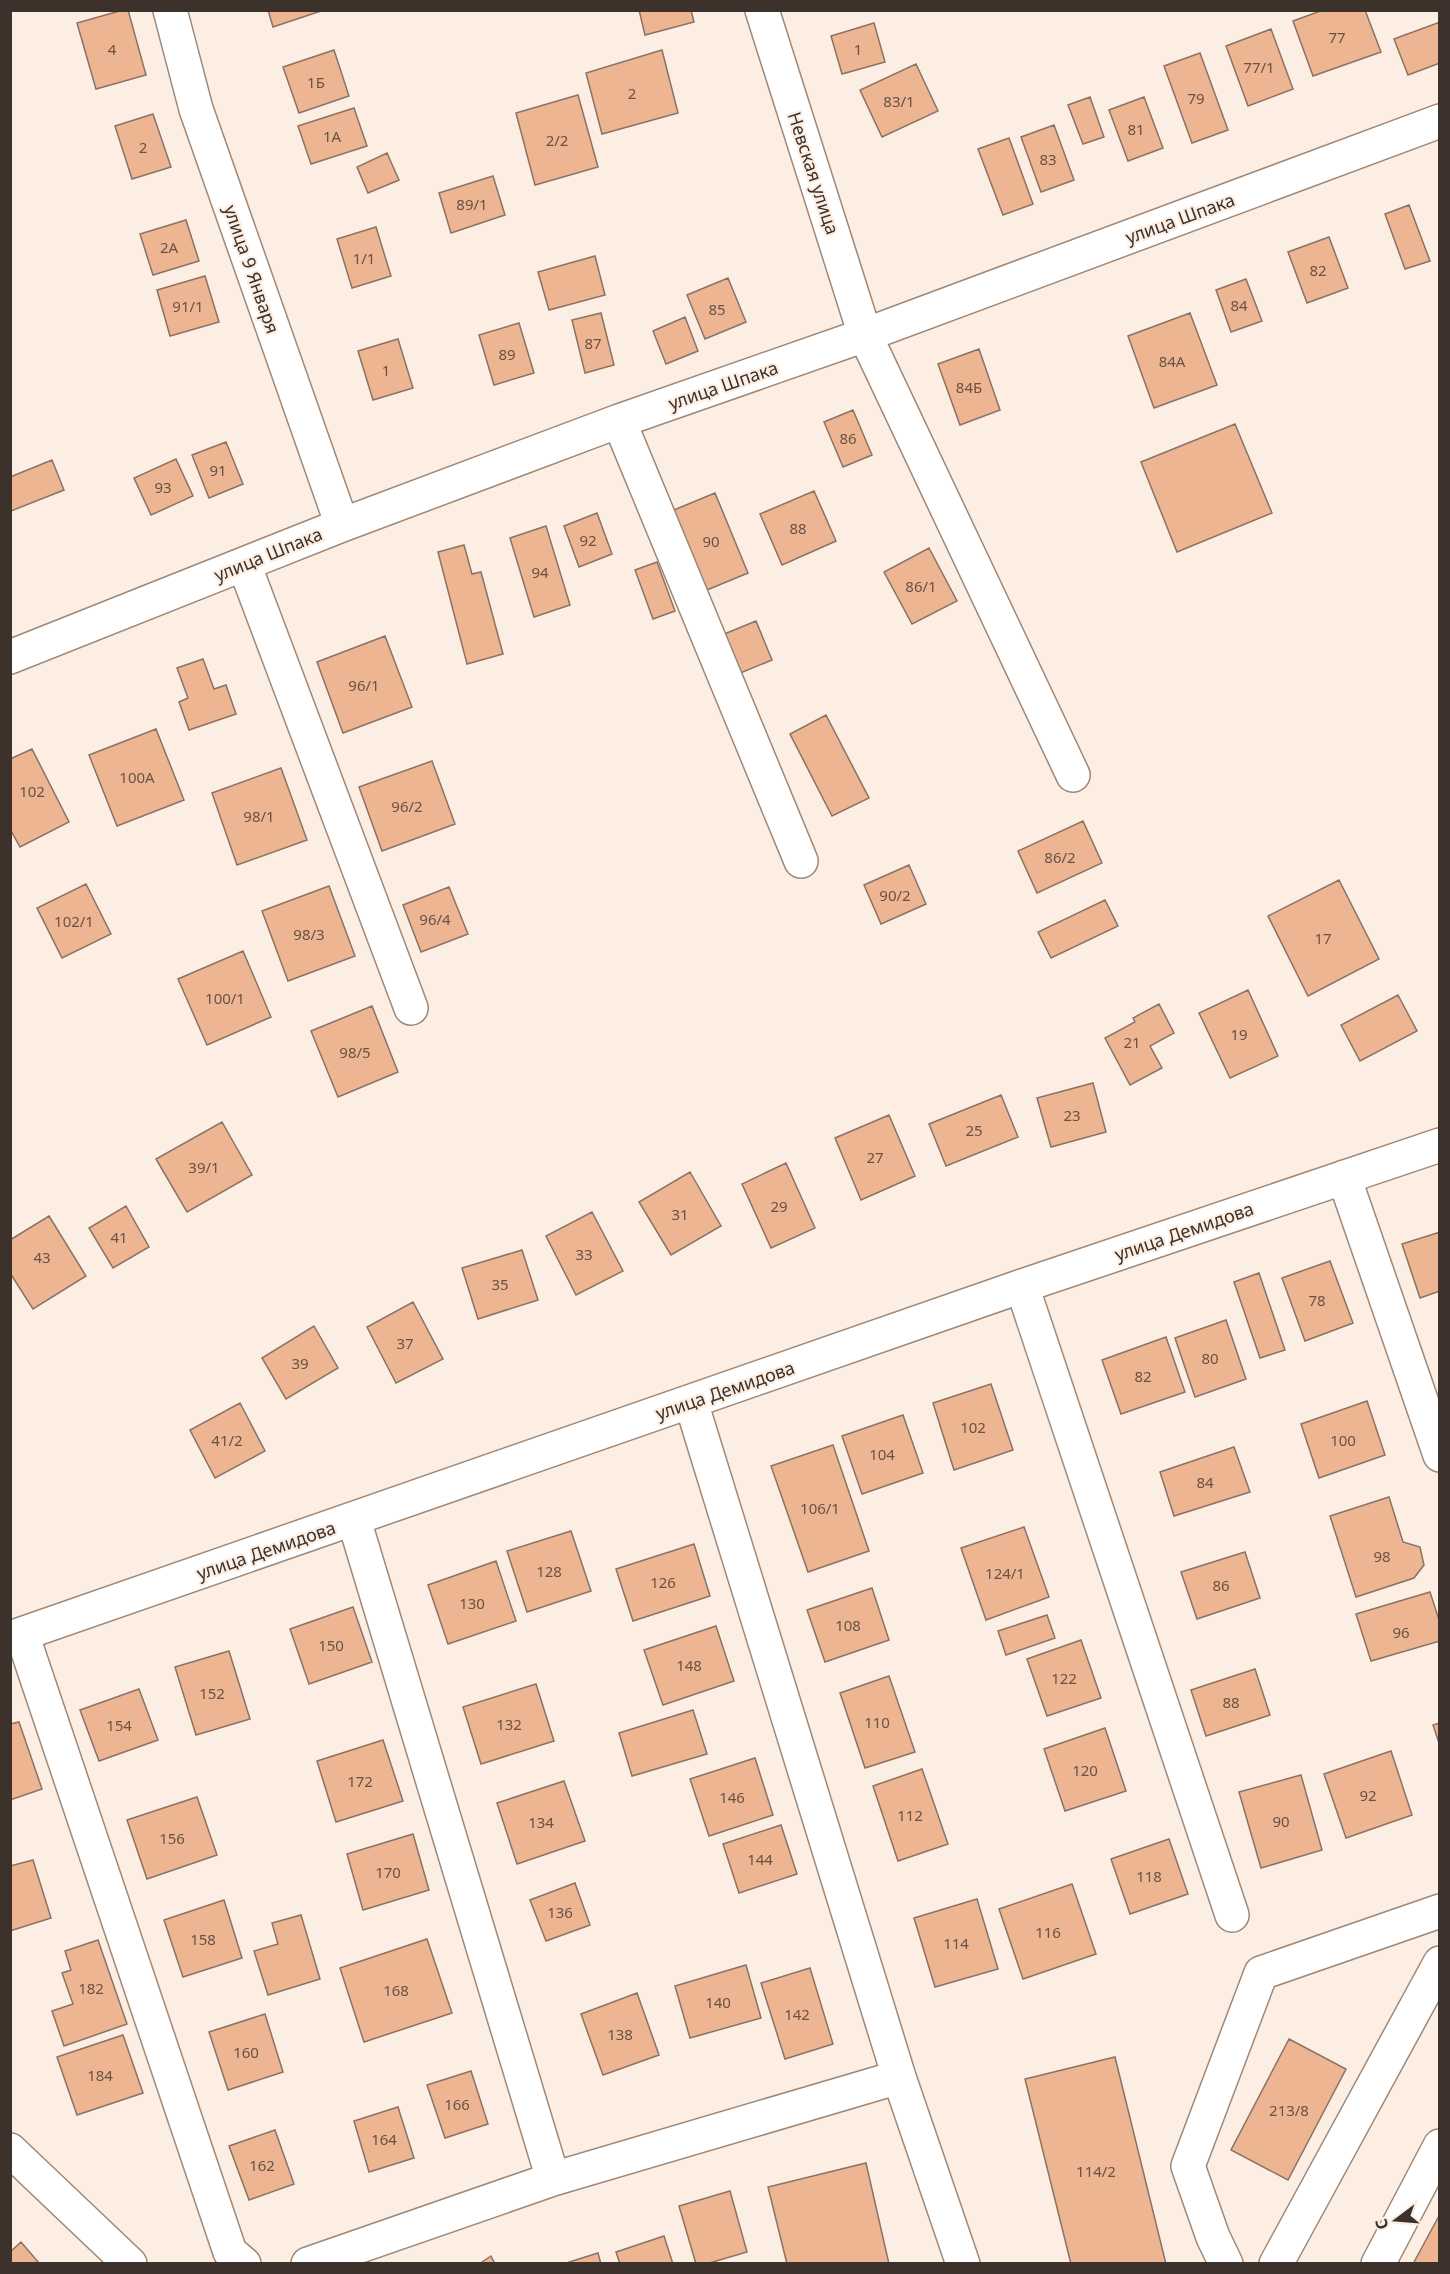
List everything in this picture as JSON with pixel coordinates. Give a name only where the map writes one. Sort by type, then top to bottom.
[{"type":"street","name":"улица 9 Января","points":[[170,10],[196,109],[342,525]]},
{"type":"street","name":"Невская улица","points":[[762,10],[865,335],[1073,776]]},
{"type":"street","name":"улица Шпака","points":[[10,657],[342,525],[619,421],[865,335],[1440,121]]},
{"type":"street","points":[[619,421],[801,861]]},
{"type":"street","points":[[244,564],[411,1008]]},
{"type":"street","name":"улица Демидова","points":[[16,1636],[1022,1286],[1440,1144]]},
{"type":"street","points":[[1344,1177],[1440,1455]]},
{"type":"street","points":[[1022,1286],[1232,1915]]},
{"type":"street","points":[[691,1402],[899,2077],[963,2264]]},
{"type":"street","points":[[354,1520],[553,2179]]},
{"type":"street","points":[[16,1636],[230,2252],[244,2264]]},
{"type":"street","points":[[1226,2264],[1213,2237],[1188,2166],[1261,1973],[1440,1911]]},
{"type":"street","points":[[1276,2264],[1440,1963]]},
{"type":"street","points":[[308,2264],[553,2179],[899,2077]]},
{"type":"street","points":[[1378,2264],[1440,2146]]},
{"type":"street","points":[[10,2150],[130,2264]]},
{"type":"building","points":[[128,10],[146,75],[96,89],[77,23]]},
{"type":"building","points":[[268,10],[324,10],[273,27]]},
{"type":"building","points":[[639,10],[691,10],[694,22],[645,35]]},
{"type":"building","points":[[1323,10],[1365,10],[1381,52],[1313,76],[1293,21]]},
{"type":"building","points":[[1440,22],[1440,63],[1408,75],[1394,39]]},
{"type":"building","points":[[874,23],[885,62],[842,74],[831,36]]},
{"type":"building","points":[[1271,29],[1293,89],[1248,106],[1226,46]]},
{"type":"building","points":[[334,50],[349,96],[299,113],[283,67]]},
{"type":"building","points":[[662,50],[678,113],[602,134],[586,73]]},
{"type":"building","points":[[1200,53],[1228,130],[1192,143],[1164,66]]},
{"type":"building","points":[[916,64],[938,111],[882,137],[860,90]]},
{"type":"building","points":[[578,95],[598,167],[535,185],[516,113]]},
{"type":"building","points":[[1090,97],[1104,137],[1083,144],[1068,105]]},
{"type":"building","points":[[1144,97],[1163,148],[1128,161],[1109,110]]},
{"type":"building","points":[[354,108],[367,146],[311,164],[298,126]]},
{"type":"building","points":[[153,114],[171,167],[132,179],[115,126]]},
{"type":"building","points":[[1054,125],[1074,180],[1041,192],[1021,137]]},
{"type":"building","points":[[1009,138],[1033,204],[1003,215],[978,149]]},
{"type":"building","points":[[387,153],[399,180],[368,193],[357,167]]},
{"type":"building","points":[[493,176],[505,215],[451,233],[439,193]]},
{"type":"building","points":[[1409,205],[1430,261],[1405,269],[1385,214]]},
{"type":"building","points":[[186,220],[199,261],[153,275],[140,234]]},
{"type":"building","points":[[376,227],[391,276],[352,288],[337,239]]},
{"type":"building","points":[[1329,237],[1348,288],[1307,303],[1288,252]]},
{"type":"building","points":[[595,256],[605,295],[549,310],[538,272]]},
{"type":"building","points":[[205,276],[219,322],[170,336],[157,290]]},
{"type":"building","points":[[728,278],[746,322],[705,339],[687,295]]},
{"type":"building","points":[[1246,279],[1262,321],[1231,332],[1216,290]]},
{"type":"building","points":[[601,313],[614,365],[585,373],[572,320]]},
{"type":"building","points":[[1190,313],[1217,385],[1154,408],[1128,336]]},
{"type":"building","points":[[685,317],[698,351],[666,364],[653,331]]},
{"type":"building","points":[[519,323],[534,373],[494,385],[479,335]]},
{"type":"building","points":[[398,339],[413,388],[373,400],[358,351]]},
{"type":"building","points":[[979,349],[1000,410],[960,425],[938,364]]},
{"type":"building","points":[[853,410],[872,455],[843,467],[824,422]]},
{"type":"building","points":[[1235,424],[1272,513],[1177,552],[1141,462]]},
{"type":"building","points":[[226,442],[243,484],[209,498],[192,455]]},
{"type":"building","points":[[176,459],[193,496],[151,515],[134,478]]},
{"type":"building","points":[[52,460],[64,490],[11,511],[10,477]]},
{"type":"building","points":[[814,491],[836,541],[782,565],[760,514]]},
{"type":"building","points":[[715,493],[748,573],[707,590],[674,510]]},
{"type":"building","points":[[597,513],[612,554],[579,567],[564,526]]},
{"type":"building","points":[[546,526],[570,605],[534,617],[510,538]]},
{"type":"building","points":[[464,545],[472,574],[481,572],[503,654],[467,664],[438,552]]},
{"type":"building","points":[[929,548],[957,601],[912,624],[884,572]]},
{"type":"building","points":[[657,562],[675,611],[653,619],[635,570]]},
{"type":"building","points":[[756,621],[772,660],[733,676],[717,637]]},
{"type":"building","points":[[385,636],[412,707],[343,733],[317,662]]},
{"type":"building","points":[[203,659],[214,689],[226,685],[236,714],[189,730],[179,702],[188,698],[177,668]]},
{"type":"building","points":[[826,715],[869,798],[832,816],[790,734]]},
{"type":"building","points":[[156,729],[184,800],[117,826],[89,755]]},
{"type":"building","points":[[32,749],[69,822],[20,847],[10,829],[10,759]]},
{"type":"building","points":[[432,761],[455,824],[382,851],[359,787]]},
{"type":"building","points":[[281,768],[307,840],[237,865],[212,793]]},
{"type":"building","points":[[1083,821],[1102,863],[1037,893],[1018,851]]},
{"type":"building","points":[[909,865],[926,904],[881,924],[864,885]]},
{"type":"building","points":[[1339,880],[1379,959],[1308,996],[1268,916]]},
{"type":"building","points":[[86,884],[111,934],[62,958],[37,908]]},
{"type":"building","points":[[329,886],[355,956],[288,981],[262,911]]},
{"type":"building","points":[[449,887],[468,934],[421,952],[403,905]]},
{"type":"building","points":[[1105,900],[1118,926],[1051,958],[1038,932]]},
{"type":"building","points":[[243,951],[271,1017],[207,1045],[178,979]]},
{"type":"building","points":[[1248,990],[1278,1056],[1230,1078],[1199,1013]]},
{"type":"building","points":[[1398,995],[1417,1031],[1360,1061],[1341,1025]]},
{"type":"building","points":[[1159,1004],[1174,1033],[1150,1046],[1162,1068],[1130,1085],[1105,1038],[1135,1022],[1133,1018]]},
{"type":"building","points":[[372,1006],[398,1072],[338,1097],[311,1031]]},
{"type":"building","points":[[1093,1083],[1106,1132],[1051,1147],[1037,1098]]},
{"type":"building","points":[[1001,1095],[1018,1137],[946,1166],[929,1124]]},
{"type":"building","points":[[889,1115],[915,1176],[861,1200],[835,1138]]},
{"type":"building","points":[[222,1122],[252,1175],[187,1212],[156,1159]]},
{"type":"building","points":[[786,1163],[815,1228],[771,1248],[742,1184]]},
{"type":"building","points":[[690,1172],[721,1226],[671,1255],[639,1202]]},
{"type":"building","points":[[126,1206],[149,1247],[113,1268],[89,1228]]},
{"type":"building","points":[[592,1212],[623,1271],[576,1295],[546,1236]]},
{"type":"building","points":[[49,1216],[86,1276],[33,1309],[10,1273],[10,1240]]},
{"type":"building","points":[[1440,1232],[1440,1291],[1420,1298],[1402,1244]]},
{"type":"building","points":[[522,1250],[538,1300],[478,1319],[462,1268]]},
{"type":"building","points":[[1330,1261],[1353,1323],[1305,1341],[1282,1278]]},
{"type":"building","points":[[1259,1273],[1285,1350],[1260,1358],[1234,1282]]},
{"type":"building","points":[[413,1302],[443,1359],[396,1383],[367,1327]]},
{"type":"building","points":[[1226,1320],[1246,1379],[1195,1397],[1175,1338]]},
{"type":"building","points":[[314,1326],[338,1368],[286,1399],[262,1358]]},
{"type":"building","points":[[1166,1337],[1185,1392],[1121,1414],[1102,1360]]},
{"type":"building","points":[[991,1384],[1013,1450],[954,1470],[933,1403]]},
{"type":"building","points":[[1367,1401],[1385,1455],[1319,1478],[1301,1424]]},
{"type":"building","points":[[240,1403],[265,1451],[215,1478],[190,1430]]},
{"type":"building","points":[[903,1415],[923,1473],[862,1494],[842,1436]]},
{"type":"building","points":[[833,1445],[869,1551],[808,1572],[771,1466]]},
{"type":"building","points":[[1234,1447],[1250,1492],[1174,1516],[1160,1472]]},
{"type":"building","points":[[1389,1497],[1403,1542],[1420,1547],[1424,1565],[1414,1578],[1356,1597],[1330,1516]]},
{"type":"building","points":[[1024,1527],[1049,1597],[986,1620],[961,1548]]},
{"type":"building","points":[[571,1531],[591,1591],[527,1612],[507,1551]]},
{"type":"building","points":[[694,1544],[710,1596],[633,1621],[616,1569]]},
{"type":"building","points":[[1245,1552],[1260,1598],[1197,1619],[1181,1572]]},
{"type":"building","points":[[496,1561],[516,1621],[448,1644],[428,1585]]},
{"type":"building","points":[[872,1588],[889,1640],[825,1662],[807,1610]]},
{"type":"building","points":[[1430,1592],[1440,1623],[1440,1641],[1371,1661],[1356,1614]]},
{"type":"building","points":[[353,1607],[372,1662],[309,1684],[290,1629]]},
{"type":"building","points":[[1047,1615],[1055,1638],[1006,1655],[998,1631]]},
{"type":"building","points":[[716,1626],[734,1681],[663,1705],[644,1650]]},
{"type":"building","points":[[1081,1640],[1101,1698],[1047,1716],[1027,1659]]},
{"type":"building","points":[[229,1651],[250,1719],[196,1735],[175,1667]]},
{"type":"building","points":[[1255,1669],[1270,1715],[1206,1736],[1191,1690]]},
{"type":"building","points":[[889,1676],[915,1752],[865,1768],[840,1693]]},
{"type":"building","points":[[536,1684],[554,1741],[481,1764],[463,1707]]},
{"type":"building","points":[[139,1689],[158,1740],[99,1761],[80,1710]]},
{"type":"building","points":[[693,1710],[707,1754],[632,1776],[619,1733]]},
{"type":"building","points":[[19,1722],[42,1789],[10,1800],[10,1724]]},
{"type":"building","points":[[1440,1723],[1440,1746],[1433,1725]]},
{"type":"building","points":[[1105,1728],[1126,1791],[1065,1811],[1044,1749]]},
{"type":"building","points":[[383,1740],[403,1801],[336,1822],[317,1761]]},
{"type":"building","points":[[1391,1751],[1412,1815],[1346,1838],[1324,1774]]},
{"type":"building","points":[[755,1758],[773,1815],[709,1836],[690,1779]]},
{"type":"building","points":[[922,1769],[948,1844],[898,1861],[873,1786]]},
{"type":"building","points":[[1301,1775],[1322,1850],[1261,1868],[1239,1792]]},
{"type":"building","points":[[564,1781],[585,1841],[517,1864],[497,1803]]},
{"type":"building","points":[[197,1797],[217,1855],[147,1879],[127,1820]]},
{"type":"building","points":[[781,1825],[797,1874],[739,1893],[723,1844]]},
{"type":"building","points":[[413,1834],[429,1890],[363,1910],[347,1854]]},
{"type":"building","points":[[1169,1839],[1188,1894],[1130,1914],[1111,1859]]},
{"type":"building","points":[[33,1860],[51,1918],[10,1931],[10,1866]]},
{"type":"building","points":[[575,1883],[590,1925],[546,1941],[530,1900]]},
{"type":"building","points":[[1072,1884],[1096,1954],[1023,1979],[999,1909]]},
{"type":"building","points":[[977,1899],[998,1969],[935,1987],[914,1918]]},
{"type":"building","points":[[224,1900],[242,1958],[183,1977],[164,1920]]},
{"type":"building","points":[[301,1915],[320,1979],[268,1995],[254,1951],[278,1944],[272,1923]]},
{"type":"building","points":[[427,1939],[452,2013],[364,2042],[340,1968]]},
{"type":"building","points":[[98,1940],[127,2024],[64,2046],[52,2011],[73,2004],[62,1973],[71,1970],[65,1951]]},
{"type":"building","points":[[746,1965],[761,2018],[690,2038],[675,1986]]},
{"type":"building","points":[[810,1968],[833,2044],[785,2059],[761,1983]]},
{"type":"building","points":[[637,1993],[659,2055],[603,2075],[581,2014]]},
{"type":"building","points":[[265,2014],[283,2072],[228,2090],[209,2032]]},
{"type":"building","points":[[123,2035],[143,2093],[77,2115],[57,2057]]},
{"type":"building","points":[[1289,2039],[1346,2069],[1288,2180],[1231,2150]]},
{"type":"building","points":[[1115,2057],[1166,2264],[1071,2264],[1025,2079]]},
{"type":"building","points":[[471,2071],[488,2124],[445,2138],[427,2085]]},
{"type":"building","points":[[398,2107],[414,2158],[369,2172],[354,2121]]},
{"type":"building","points":[[275,2130],[294,2184],[249,2200],[229,2146]]},
{"type":"building","points":[[866,2163],[889,2264],[787,2264],[768,2187]]},
{"type":"building","points":[[730,2191],[747,2252],[706,2264],[696,2264],[679,2206]]},
{"type":"building","points":[[1440,2214],[1440,2264],[1413,2264]]},
{"type":"building","points":[[664,2236],[673,2264],[620,2264],[616,2252]]},
{"type":"building","points":[[21,2242],[39,2264],[10,2264],[10,2252]]},
{"type":"building","points":[[598,2253],[601,2264],[563,2264]]},
{"type":"building","points":[[491,2256],[495,2264],[479,2264]]}]
